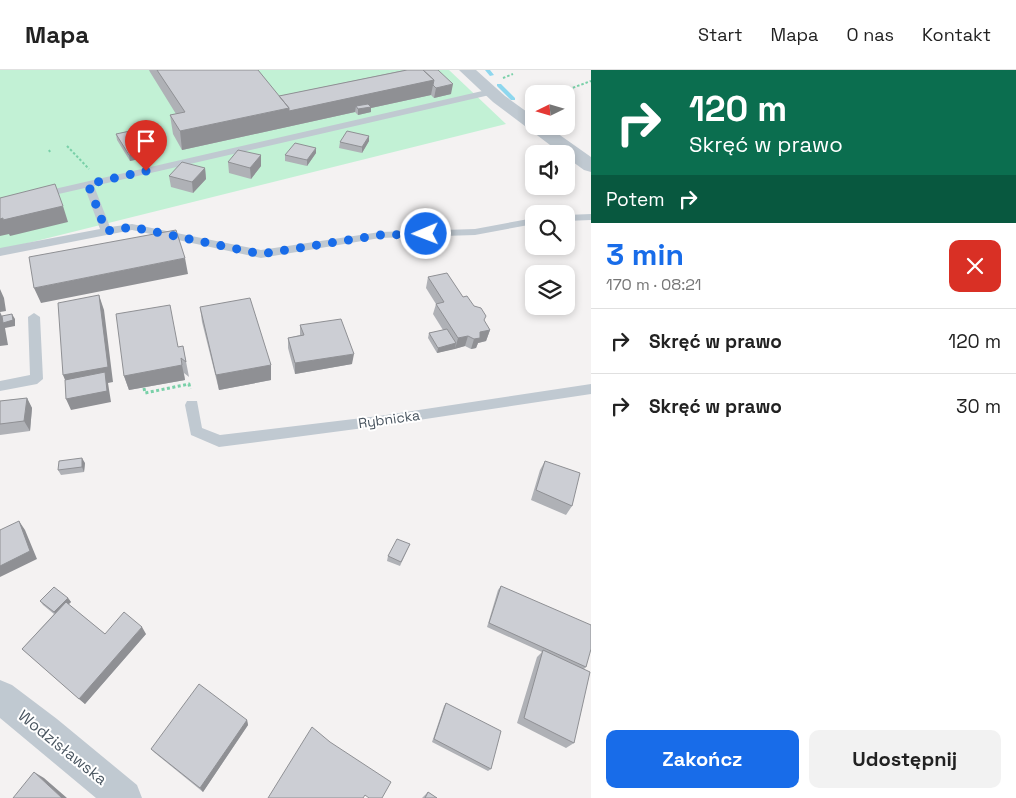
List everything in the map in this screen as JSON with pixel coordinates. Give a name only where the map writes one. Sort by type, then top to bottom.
[{"type":"street","points":[[467,70],[490,92],[525,119]]},
{"type":"street","points":[[547,135],[591,166]]},
{"type":"street","name":"Wodzisławska","points":[[0,697],[45,730],[124,798]]},
{"type":"lane","points":[[26,198],[490,92]]},
{"type":"lane","points":[[88,184],[106,231]]},
{"type":"lane","points":[[575,218],[591,217]]},
{"type":"lane","points":[[0,252],[132,227],[261,254],[380,235],[475,232],[525,223]]},
{"type":"lane","points":[[0,386],[38,379],[34,317]]},
{"type":"lane","name":"Rybnicka","points":[[192,405],[196,431],[219,441],[389,419],[591,389]]},
{"type":"path","points":[[575,86],[591,80]]},
{"type":"path","points":[[66,146],[96,177],[97,179],[87,181],[88,184]]},
{"type":"path","points":[[144,388],[145,393],[189,384],[192,405]]},
{"type":"green space","points":[[0,70],[449,70],[506,124],[0,250]]},
{"type":"building","points":[[157,70],[258,70],[289,108],[180,131],[170,115],[185,112]]},
{"type":"building","points":[[407,70],[423,70],[434,80],[289,111],[289,108],[279,96]]},
{"type":"building","points":[[423,70],[438,70],[453,84],[436,88],[433,85],[434,80]]},
{"type":"building","points":[[368,104],[371,107],[358,109],[356,106]]},
{"type":"building","points":[[130,131],[138,153],[129,155],[116,134]]},
{"type":"building","points":[[347,131],[369,136],[362,147],[340,142]]},
{"type":"building","points":[[295,143],[316,148],[307,160],[285,155]]},
{"type":"building","points":[[238,150],[261,155],[250,168],[228,162]]},
{"type":"building","points":[[182,162],[205,168],[192,182],[169,176]]},
{"type":"building","points":[[55,184],[63,206],[3,220],[3,218],[0,219],[0,198]]},
{"type":"building","points":[[176,230],[185,258],[34,288],[29,257]]},
{"type":"building","points":[[447,273],[463,297],[467,296],[474,306],[481,308],[486,316],[484,320],[490,330],[480,332],[480,338],[474,339],[468,336],[458,338],[436,304],[444,302],[428,277]]},
{"type":"building","points":[[99,295],[108,367],[63,375],[58,303]]},
{"type":"building","points":[[250,298],[271,365],[216,375],[200,307]]},
{"type":"building","points":[[170,305],[178,347],[183,346],[186,362],[181,358],[182,365],[124,376],[116,314]]},
{"type":"building","points":[[12,314],[13,320],[3,323],[2,316]]},
{"type":"building","points":[[341,319],[354,354],[295,363],[288,338],[304,335],[300,325]]},
{"type":"building","points":[[447,329],[456,343],[438,348],[429,333]]},
{"type":"building","points":[[105,372],[107,391],[66,399],[65,380]]},
{"type":"building","points":[[27,398],[24,421],[0,424],[0,401]]},
{"type":"building","points":[[82,458],[82,467],[58,470],[59,461]]},
{"type":"building","points":[[545,461],[580,473],[572,506],[536,490]]},
{"type":"building","points":[[19,521],[30,551],[0,566],[0,530]]},
{"type":"building","points":[[397,539],[410,544],[401,562],[388,556]]},
{"type":"building","points":[[501,586],[591,625],[591,649],[586,667],[489,623]]},
{"type":"building","points":[[54,587],[68,598],[54,612],[40,601]]},
{"type":"building","points":[[66,602],[105,634],[124,612],[142,627],[79,699],[22,649]]},
{"type":"building","points":[[543,650],[590,672],[574,743],[524,718]]},
{"type":"building","points":[[199,684],[247,720],[200,788],[151,749]]},
{"type":"building","points":[[446,703],[501,731],[491,769],[434,739]]},
{"type":"building","points":[[312,727],[330,742],[391,782],[382,798],[369,798],[365,795],[363,798],[268,798]]},
{"type":"building","points":[[34,772],[62,798],[13,798]]},
{"type":"building","points":[[428,792],[437,798],[425,798]]},
{"type":"waterway","points":[[487,70],[492,75]]},
{"type":"waterway","points":[[499,85],[513,99]]},
{"type":"route","points":[[146,171],[88,184],[106,231],[132,227],[184,236],[233,249],[261,254],[380,235],[426,234]]}]
